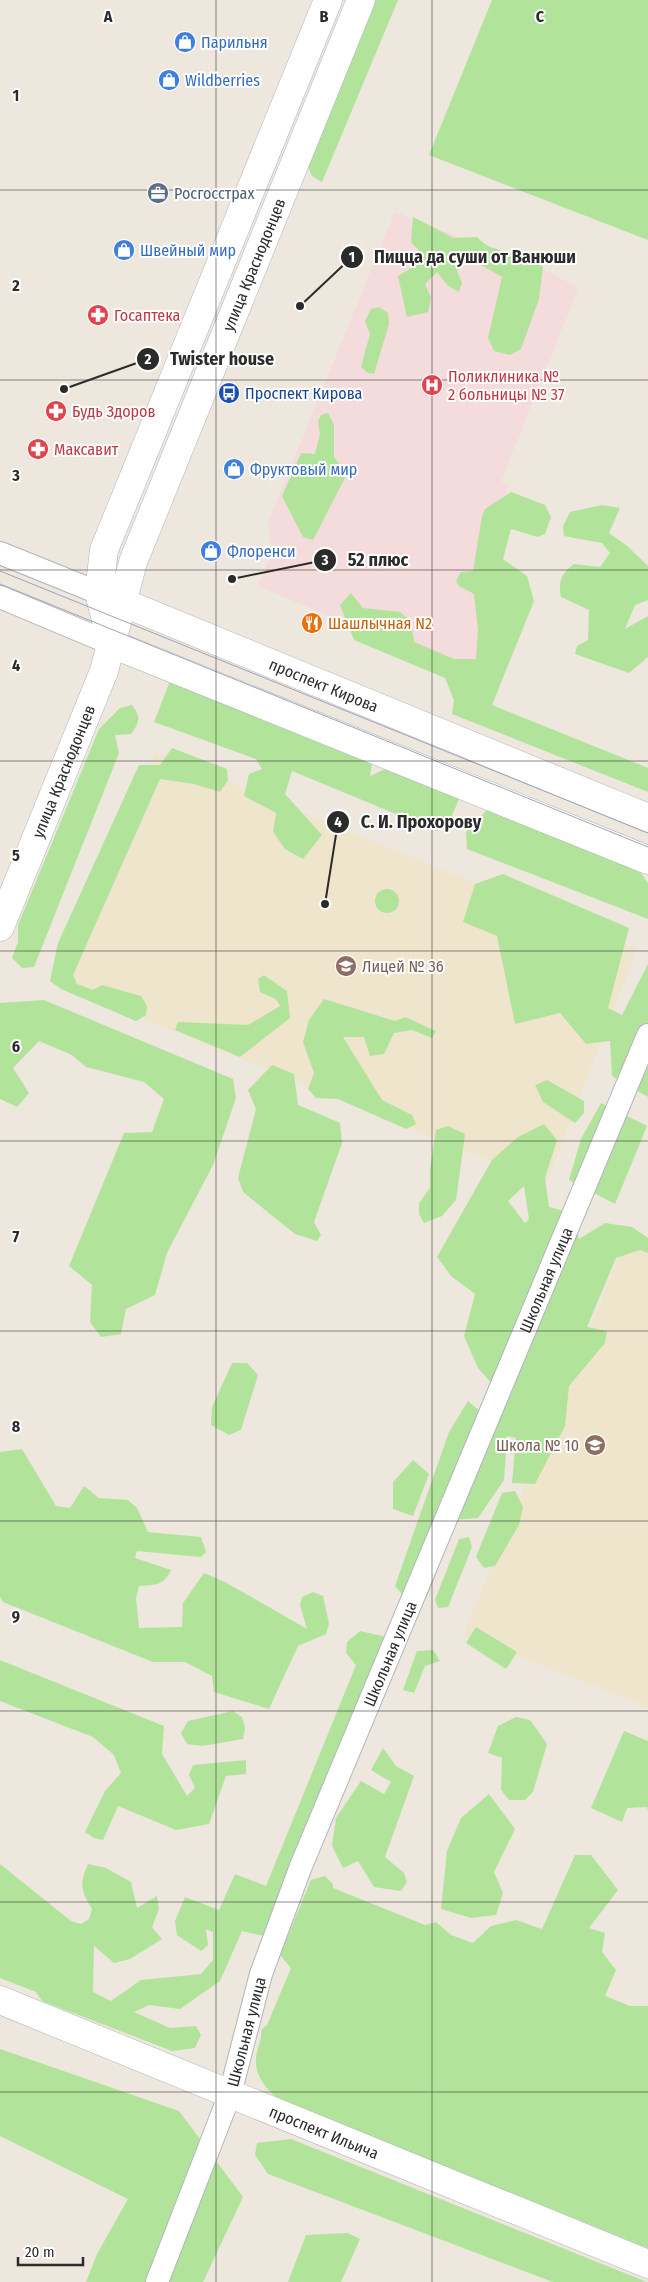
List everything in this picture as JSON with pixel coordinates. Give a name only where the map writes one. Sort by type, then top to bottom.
[{"type":"street","name":"улица Краснодонцев","points":[[0,927],[104,671],[112,644],[112,598],[104,550],[328,0]]},
{"type":"street","name":"улица Краснодонцев","points":[[112,598],[133,562],[361,0]]},
{"type":"street","name":"проспект Кирова","points":[[0,553],[648,818]]},
{"type":"street","points":[[0,597],[648,860]]},
{"type":"street","name":"Школьная улица","points":[[157,2282],[230,2094],[261,1974],[301,1866],[648,1035]]},
{"type":"street","name":"проспект Ильича","points":[[0,2000],[648,2264]]},
{"type":"shaded area","name":"Поликлиника № 2 больницы № 37","points":[[395,212],[554,274],[578,289],[501,481],[509,485],[475,567],[510,582],[469,675],[258,586],[272,553],[268,522]]},
{"type":"shaded area","name":"Лицей № 36","points":[[155,752],[637,949],[546,1184],[55,982]]},
{"type":"shaded area","name":"Школа № 10","points":[[624,1245],[648,1255],[648,1707],[463,1635]]},
{"type":"green space","points":[[373,0],[398,0],[322,182],[312,176],[308,167]]},
{"type":"green space","points":[[492,0],[648,0],[648,240],[429,155]]},
{"type":"green space","points":[[413,217],[454,238],[477,237],[492,247],[527,258],[543,267],[539,299],[521,349],[510,355],[494,351],[488,338],[502,277],[467,257],[457,271],[462,283],[459,292],[448,286],[437,272],[425,284],[431,298],[428,312],[407,317],[398,276],[413,267],[422,254],[411,242]]},
{"type":"green space","points":[[379,307],[388,313],[389,324],[374,374],[368,373],[361,367],[370,334],[365,321],[371,309]]},
{"type":"green space","points":[[328,413],[334,425],[334,457],[347,474],[313,540],[303,537],[282,496],[301,453],[315,454],[320,434],[318,421],[321,415]]},
{"type":"green space","points":[[511,492],[545,505],[551,517],[545,534],[538,537],[511,529],[503,559],[527,576],[534,601],[492,705],[648,768],[648,792],[452,714],[454,700],[445,678],[354,640],[340,605],[351,593],[363,608],[400,612],[411,621],[414,642],[454,659],[476,659],[478,630],[474,594],[459,586],[456,581],[461,572],[473,571],[482,516],[485,509]]},
{"type":"green space","points":[[602,505],[620,508],[609,533],[626,545],[648,566],[648,600],[635,605],[625,629],[648,616],[648,657],[629,673],[575,654],[577,646],[588,640],[589,610],[561,597],[561,578],[574,564],[600,567],[610,553],[602,543],[564,536],[563,526],[570,512]]},
{"type":"green space","points":[[170,681],[372,763],[370,776],[392,766],[459,799],[447,827],[437,831],[292,771],[285,794],[322,835],[303,859],[285,849],[273,832],[276,813],[244,796],[249,774],[262,769],[256,759],[154,722]]},
{"type":"green space","points":[[132,705],[138,716],[138,723],[131,734],[115,735],[119,753],[34,967],[22,968],[12,958],[18,942],[18,925],[99,729],[120,708]]},
{"type":"green space","points":[[172,748],[227,769],[228,780],[220,792],[194,784],[160,779],[73,975],[77,984],[93,990],[102,985],[141,996],[147,1006],[146,1015],[136,1021],[61,989],[50,981],[58,943],[139,765],[160,765]]},
{"type":"green space","points":[[487,810],[640,872],[648,883],[648,919],[467,849],[466,832]]},
{"type":"green space","points":[[503,874],[629,928],[608,1008],[622,1015],[648,964],[648,1097],[612,1076],[610,1041],[586,1044],[560,1013],[515,1024],[497,936],[463,922],[475,884]]},
{"type":"green space","points":[[387,889],[395,893],[399,901],[395,909],[387,913],[379,909],[375,901],[379,893]]},
{"type":"green space","points":[[264,975],[287,991],[290,1018],[240,1057],[175,1030],[178,1022],[248,1025],[280,1006],[276,999],[260,992],[258,979]]},
{"type":"green space","points":[[324,999],[395,1021],[405,1017],[436,1031],[432,1038],[412,1030],[394,1033],[384,1054],[370,1056],[364,1037],[343,1037],[382,1100],[412,1115],[416,1124],[406,1129],[338,1099],[316,1098],[308,1089],[314,1073],[303,1042],[309,1020]]},
{"type":"green space","points":[[44,1000],[233,1079],[236,1098],[213,1165],[167,1253],[155,1295],[126,1309],[121,1334],[101,1337],[90,1322],[92,1285],[69,1266],[124,1133],[152,1132],[164,1099],[144,1082],[86,1067],[72,1055],[39,1041],[13,1068],[29,1093],[17,1107],[0,1099],[0,1003]]},
{"type":"green space","points":[[272,1065],[294,1074],[298,1105],[340,1123],[342,1143],[314,1222],[321,1235],[317,1241],[295,1234],[243,1192],[238,1178],[256,1109],[248,1090]]},
{"type":"green space","points":[[547,1080],[584,1101],[584,1113],[575,1123],[543,1102],[535,1085]]},
{"type":"green space","points":[[601,1103],[647,1126],[615,1204],[569,1180],[581,1139]]},
{"type":"green space","points":[[544,1124],[557,1140],[545,1178],[549,1207],[572,1213],[579,1239],[605,1223],[632,1227],[648,1238],[648,1253],[640,1250],[616,1258],[587,1327],[607,1331],[605,1343],[569,1386],[565,1426],[535,1484],[512,1483],[516,1438],[507,1436],[504,1480],[478,1518],[452,1520],[502,1395],[478,1368],[464,1336],[475,1294],[451,1276],[437,1257],[492,1160],[518,1137]],"holes":[[[524,1186],[529,1219],[525,1223],[508,1201]]]},
{"type":"green space","points":[[448,1126],[465,1134],[456,1200],[442,1216],[424,1223],[419,1214],[419,1203],[430,1188],[430,1169],[436,1130]]},
{"type":"green space","points":[[232,1363],[247,1363],[258,1375],[241,1430],[229,1435],[211,1425],[212,1407]]},
{"type":"green space","points":[[468,1401],[480,1411],[453,1530],[427,1597],[405,1598],[395,1586],[449,1432]]},
{"type":"green space","points":[[22,1449],[56,1506],[70,1508],[84,1486],[99,1498],[128,1500],[137,1508],[148,1532],[201,1537],[206,1552],[201,1557],[137,1551],[135,1558],[171,1570],[165,1579],[158,1584],[139,1586],[136,1598],[139,1628],[182,1627],[183,1603],[204,1573],[225,1582],[307,1629],[300,1605],[302,1597],[313,1592],[323,1596],[329,1624],[326,1634],[298,1646],[269,1709],[214,1692],[212,1676],[185,1662],[153,1662],[3,1602],[0,1597],[0,1452]]},
{"type":"green space","points":[[413,1460],[429,1474],[413,1516],[393,1509],[393,1482]]},
{"type":"green space","points":[[515,1491],[523,1507],[519,1525],[495,1566],[484,1568],[476,1557],[502,1493]]},
{"type":"green space","points":[[469,1537],[472,1547],[448,1607],[438,1608],[435,1600],[459,1539]]},
{"type":"green space","points":[[476,1627],[517,1652],[506,1669],[466,1643]]},
{"type":"green space","points":[[360,1631],[387,1637],[273,1938],[242,1931],[220,1981],[180,2009],[149,2005],[134,2012],[170,2028],[196,2026],[201,2035],[195,2048],[172,2051],[42,2001],[36,1992],[0,1978],[0,1864],[71,1921],[81,1924],[89,1919],[92,1909],[82,1887],[83,1877],[88,1864],[106,1868],[131,1882],[137,1908],[157,1896],[159,1909],[152,1927],[162,1939],[130,1959],[114,1963],[94,1946],[93,1992],[111,2001],[141,1980],[201,1974],[213,1960],[213,1932],[206,1929],[208,1945],[201,1951],[177,1935],[175,1921],[185,1897],[219,1910],[235,1874],[266,1886],[356,1665],[346,1653],[347,1642]]},
{"type":"green space","points":[[433,1650],[440,1661],[425,1666],[414,1693],[403,1690],[417,1651]]},
{"type":"green space","points":[[0,1660],[164,1726],[162,1754],[187,1796],[195,1788],[189,1775],[193,1765],[246,1760],[246,1774],[226,1776],[209,1824],[176,1830],[118,1806],[103,1840],[94,1838],[85,1832],[105,1791],[121,1773],[114,1755],[93,1737],[0,1701]]},
{"type":"green space","points":[[233,1711],[242,1717],[245,1728],[243,1739],[202,1746],[187,1744],[181,1733],[188,1721]]},
{"type":"green space","points":[[516,1717],[530,1720],[547,1744],[533,1792],[525,1800],[509,1800],[501,1790],[502,1758],[488,1753],[498,1726]]},
{"type":"green space","points":[[624,1731],[648,1741],[648,1811],[647,1807],[627,1808],[622,1822],[591,1808]]},
{"type":"green space","points":[[383,1748],[396,1766],[414,1776],[385,1857],[404,1873],[407,1882],[401,1891],[374,1887],[358,1861],[343,1868],[332,1846],[336,1818],[361,1781],[384,1794],[391,1782],[371,1770]]},
{"type":"green space","points":[[489,1794],[515,1829],[494,1872],[503,1893],[496,1915],[471,1918],[441,1909],[447,1851],[461,1818]]},
{"type":"green space","points":[[575,1855],[591,1855],[618,1890],[589,1928],[605,1933],[602,1952],[616,1970],[605,1996],[630,2006],[648,2006],[648,2248],[278,2099],[263,2083],[257,2070],[256,2056],[261,2030],[267,2025],[291,1968],[280,1955],[311,1880],[325,1876],[333,1884],[333,1888],[425,1925],[436,1922],[451,1935],[473,1943],[491,1926],[516,1920],[542,1929]]},
{"type":"green space","points":[[0,2049],[179,2111],[243,2197],[203,2282],[86,2282],[97,2254],[128,2199],[0,2136]]},
{"type":"green space","points":[[291,2139],[647,2282],[553,2282],[268,2174],[255,2155],[257,2143]]},
{"type":"green space","points":[[348,2233],[360,2239],[341,2282],[288,2282],[306,2235]]},
{"type":"tram line","points":[[0,571],[648,833]]},
{"type":"tram line","points":[[0,584],[648,847]]},
{"type":"place","name":"Парильня","points":[[185,42]]},
{"type":"place","name":"Wildberries","points":[[169,80]]},
{"type":"place","name":"Росгосстрах","points":[[158,193]]},
{"type":"place","name":"Швейный мир","points":[[124,250]]},
{"type":"place","name":"Пицца да суши от Ванюши","points":[[300,306]]},
{"type":"place","name":"Госаптека","points":[[98,315]]},
{"type":"place","name":"Поликлиника № 2 больницы № 37","points":[[432,385]]},
{"type":"place","name":"Twister house","points":[[64,389]]},
{"type":"place","name":"Проспект Кирова","points":[[229,393]]},
{"type":"place","name":"Будь Здоров","points":[[56,411]]},
{"type":"place","name":"Максавит","points":[[38,449]]},
{"type":"place","name":"Фруктовый мир","points":[[234,469]]},
{"type":"place","name":"Флоренси","points":[[211,551]]},
{"type":"place","name":"52 плюс","points":[[232,579]]},
{"type":"place","name":"Шашлычная N2","points":[[312,623]]},
{"type":"place","name":"С. И. Прохорову","points":[[325,904]]},
{"type":"place","name":"Лицей № 36","points":[[346,966]]},
{"type":"place","name":"Школа № 10","points":[[595,1445]]}]
